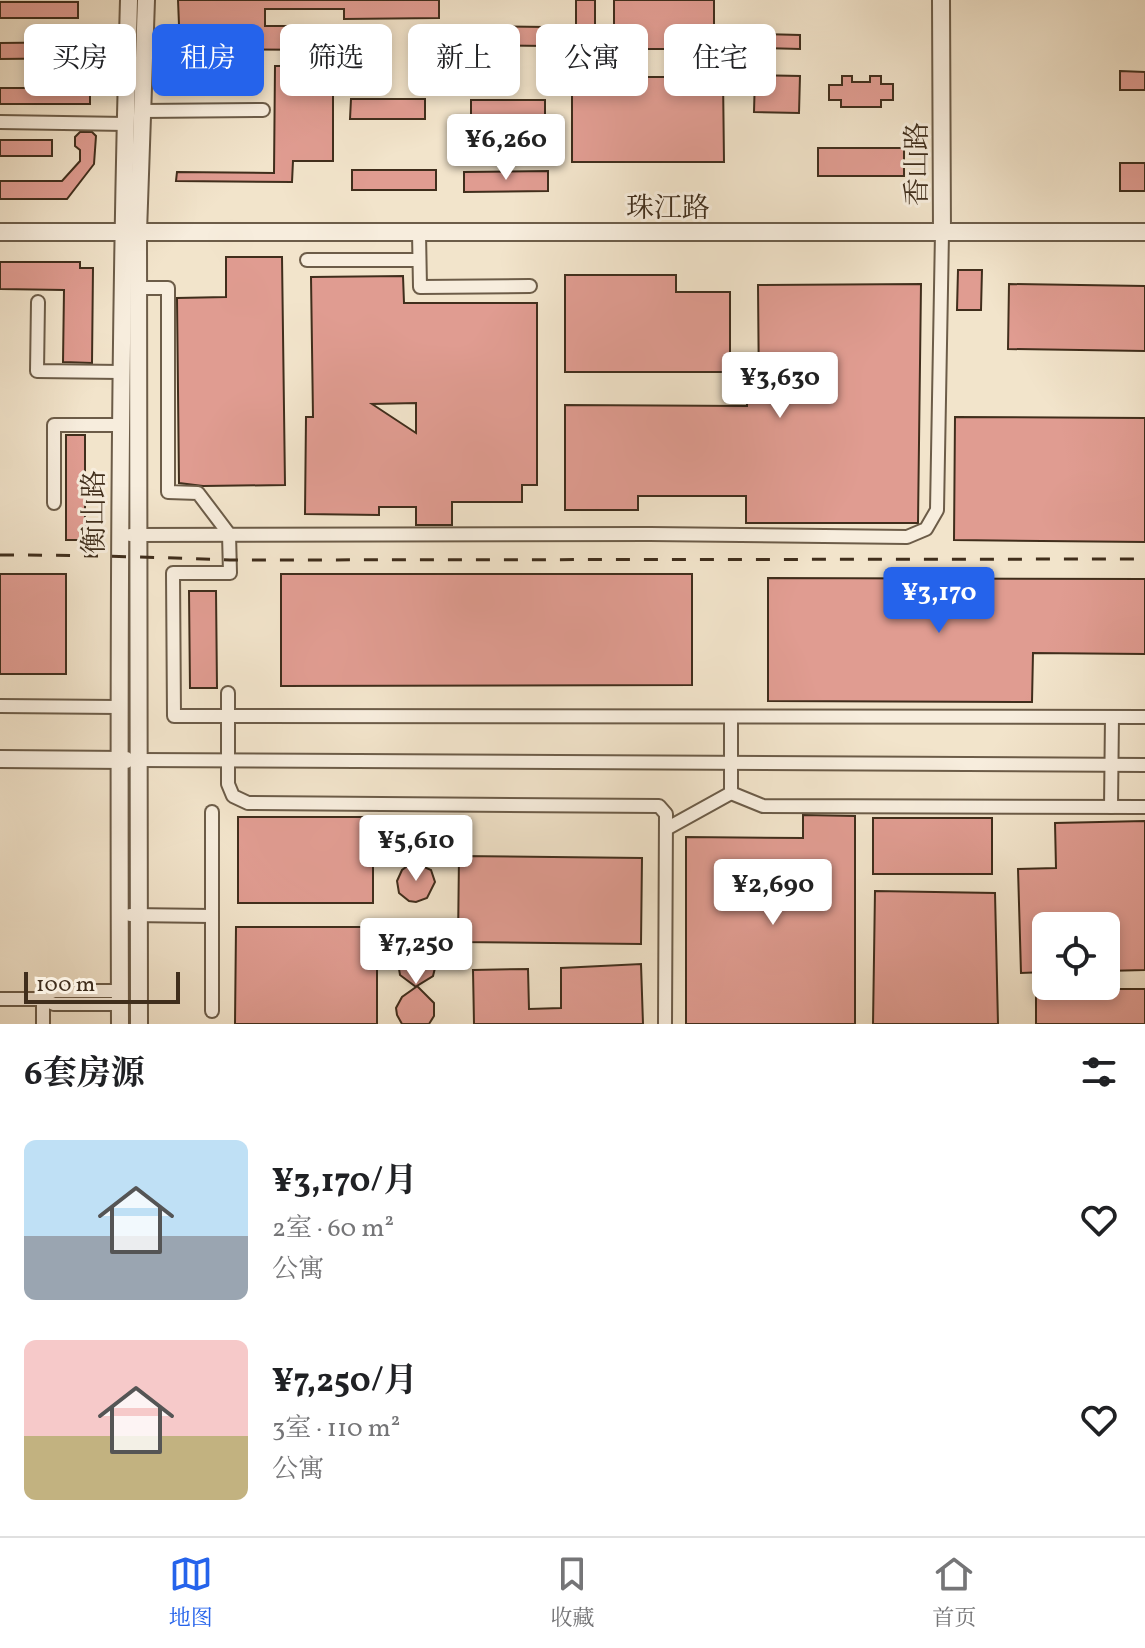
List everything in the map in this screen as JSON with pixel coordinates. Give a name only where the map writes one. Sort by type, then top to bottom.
[{"type":"street","name":"衡山路","points":[[129,0],[126,124],[130,232],[138,288],[139,1024]]},
{"type":"street","name":"衡山路","points":[[120,1024],[118,707],[121,372],[142,111],[146,0]]},
{"type":"street","name":"香山路","points":[[941,0],[942,233]]},
{"type":"street","points":[[142,111],[263,110]]},
{"type":"street","points":[[0,122],[126,124]]},
{"type":"street","name":"珠江路","points":[[0,232],[1145,232]]},
{"type":"street","points":[[419,233],[420,287],[530,286]]},
{"type":"street","points":[[119,535],[907,537],[926,529],[937,510],[942,233]]},
{"type":"street","points":[[307,260],[419,260]]},
{"type":"street","points":[[138,288],[168,288],[168,492],[198,493],[229,534],[230,573],[173,573],[174,716],[1145,717]]},
{"type":"street","points":[[38,302],[37,371],[121,372]]},
{"type":"street","points":[[54,503],[54,425],[120,425]]},
{"type":"street","points":[[228,693],[228,784],[233,796],[248,803],[659,806],[666,814],[665,1024]]},
{"type":"street","points":[[0,706],[118,707]]},
{"type":"street","points":[[731,717],[731,793]]},
{"type":"street","points":[[1111,807],[1112,717]]},
{"type":"street","points":[[0,759],[1145,765]]},
{"type":"street","points":[[666,829],[731,793]]},
{"type":"street","points":[[731,793],[763,806],[1145,807]]},
{"type":"street","points":[[212,812],[212,1011]]},
{"type":"street","points":[[119,915],[212,916]]},
{"type":"street","points":[[43,1024],[43,999],[50,991],[120,998]]},
{"type":"street","points":[[0,999],[43,999]]},
{"type":"building","points":[[178,0],[439,0],[439,18],[344,19],[344,9],[265,9],[265,26],[280,26],[280,50],[264,50],[264,24],[179,24]]},
{"type":"building","points":[[576,0],[595,0],[595,24],[576,24]]},
{"type":"building","points":[[614,0],[714,0],[714,24],[664,24],[664,49],[648,49],[648,24],[614,24]]},
{"type":"building","points":[[0,2],[78,2],[78,18],[0,18]]},
{"type":"building","points":[[520,27],[536,27],[536,46],[520,46]]},
{"type":"building","points":[[776,34],[800,35],[800,49],[776,48]]},
{"type":"building","points":[[0,43],[24,43],[24,59],[0,59]]},
{"type":"building","points":[[275,66],[280,66],[280,96],[333,96],[333,161],[293,161],[292,182],[176,181],[177,172],[274,173]]},
{"type":"building","points":[[1120,71],[1145,72],[1145,90],[1120,90]]},
{"type":"building","points":[[776,75],[800,76],[799,113],[754,112],[754,96],[776,96]]},
{"type":"building","points":[[842,76],[852,76],[852,82],[870,82],[870,76],[881,76],[881,84],[893,84],[893,100],[881,100],[881,107],[841,107],[841,100],[829,100],[829,85],[842,85]]},
{"type":"building","points":[[648,77],[664,77],[664,96],[723,96],[724,162],[572,162],[572,96],[648,96]]},
{"type":"building","points":[[0,88],[24,88],[24,96],[90,96],[90,104],[0,104]]},
{"type":"building","points":[[351,99],[425,99],[425,119],[350,119]]},
{"type":"building","points":[[471,100],[545,100],[545,120],[471,120]]},
{"type":"building","points":[[80,132],[92,132],[96,136],[94,164],[67,199],[0,199],[0,181],[62,181],[80,161],[75,137]]},
{"type":"building","points":[[0,140],[52,140],[52,156],[0,156]]},
{"type":"building","points":[[818,148],[904,148],[904,176],[818,176]]},
{"type":"building","points":[[1120,163],[1145,163],[1145,191],[1120,191]]},
{"type":"building","points":[[352,170],[436,170],[436,190],[352,190]]},
{"type":"building","points":[[548,171],[548,191],[464,192],[464,172]]},
{"type":"building","points":[[226,257],[282,257],[285,485],[203,486],[179,483],[177,298],[226,297]]},
{"type":"building","points":[[0,262],[80,262],[80,268],[93,268],[92,363],[63,362],[64,290],[0,289]]},
{"type":"building","points":[[958,270],[982,270],[981,310],[957,310]]},
{"type":"building","points":[[565,275],[676,275],[676,292],[730,292],[730,372],[565,372]]},
{"type":"building","points":[[403,276],[404,303],[537,303],[537,485],[522,485],[522,502],[452,502],[452,525],[416,525],[416,507],[379,507],[379,515],[305,514],[306,417],[313,417],[311,277]],"holes":[[[416,403],[416,433],[372,404]]]},
{"type":"building","points":[[921,284],[918,523],[746,523],[746,496],[638,496],[638,510],[565,510],[565,405],[747,406],[747,398],[759,398],[758,285]]},
{"type":"building","points":[[1009,284],[1145,286],[1145,351],[1008,349]]},
{"type":"building","points":[[955,417],[1145,418],[1145,542],[954,540]]},
{"type":"building","points":[[66,435],[85,435],[85,540],[66,540]]},
{"type":"building","points":[[0,574],[66,574],[66,674],[0,674]]},
{"type":"building","points":[[281,574],[692,574],[692,685],[281,686]]},
{"type":"building","points":[[768,578],[1145,579],[1145,654],[1033,653],[1032,702],[768,701]]},
{"type":"building","points":[[189,591],[216,591],[217,688],[190,688]]},
{"type":"building","points":[[803,815],[855,816],[855,1024],[686,1024],[686,837],[803,838]]},
{"type":"building","points":[[412,816],[430,823],[434,834],[431,846],[414,857],[399,846],[396,833],[401,822]]},
{"type":"building","points":[[238,817],[373,817],[373,903],[238,903]]},
{"type":"building","points":[[873,818],[992,818],[992,874],[873,874]]},
{"type":"building","points":[[1145,821],[1145,970],[1120,971],[1120,912],[1032,912],[1032,973],[1021,973],[1018,869],[1056,868],[1055,823]]},
{"type":"building","points":[[459,856],[642,858],[641,944],[458,942]]},
{"type":"building","points":[[413,862],[431,870],[435,882],[427,898],[416,902],[399,893],[397,881],[402,870]]},
{"type":"building","points":[[875,891],[995,893],[998,1024],[873,1024]]},
{"type":"building","points":[[236,927],[377,927],[377,1024],[235,1024]]},
{"type":"building","points":[[414,946],[427,948],[435,958],[433,976],[417,986],[434,1003],[434,1016],[429,1024],[402,1024],[397,1015],[396,1008],[402,997],[416,987],[400,975],[398,963],[403,952]]},
{"type":"building","points":[[641,964],[643,1024],[474,1024],[473,970],[528,969],[529,1009],[561,1008],[561,968]]},
{"type":"building","points":[[1120,989],[1145,989],[1145,1024],[1036,1024],[1036,1000],[1120,1000]]},
{"type":"railway","points":[[0,555],[230,560],[1145,559]]}]
